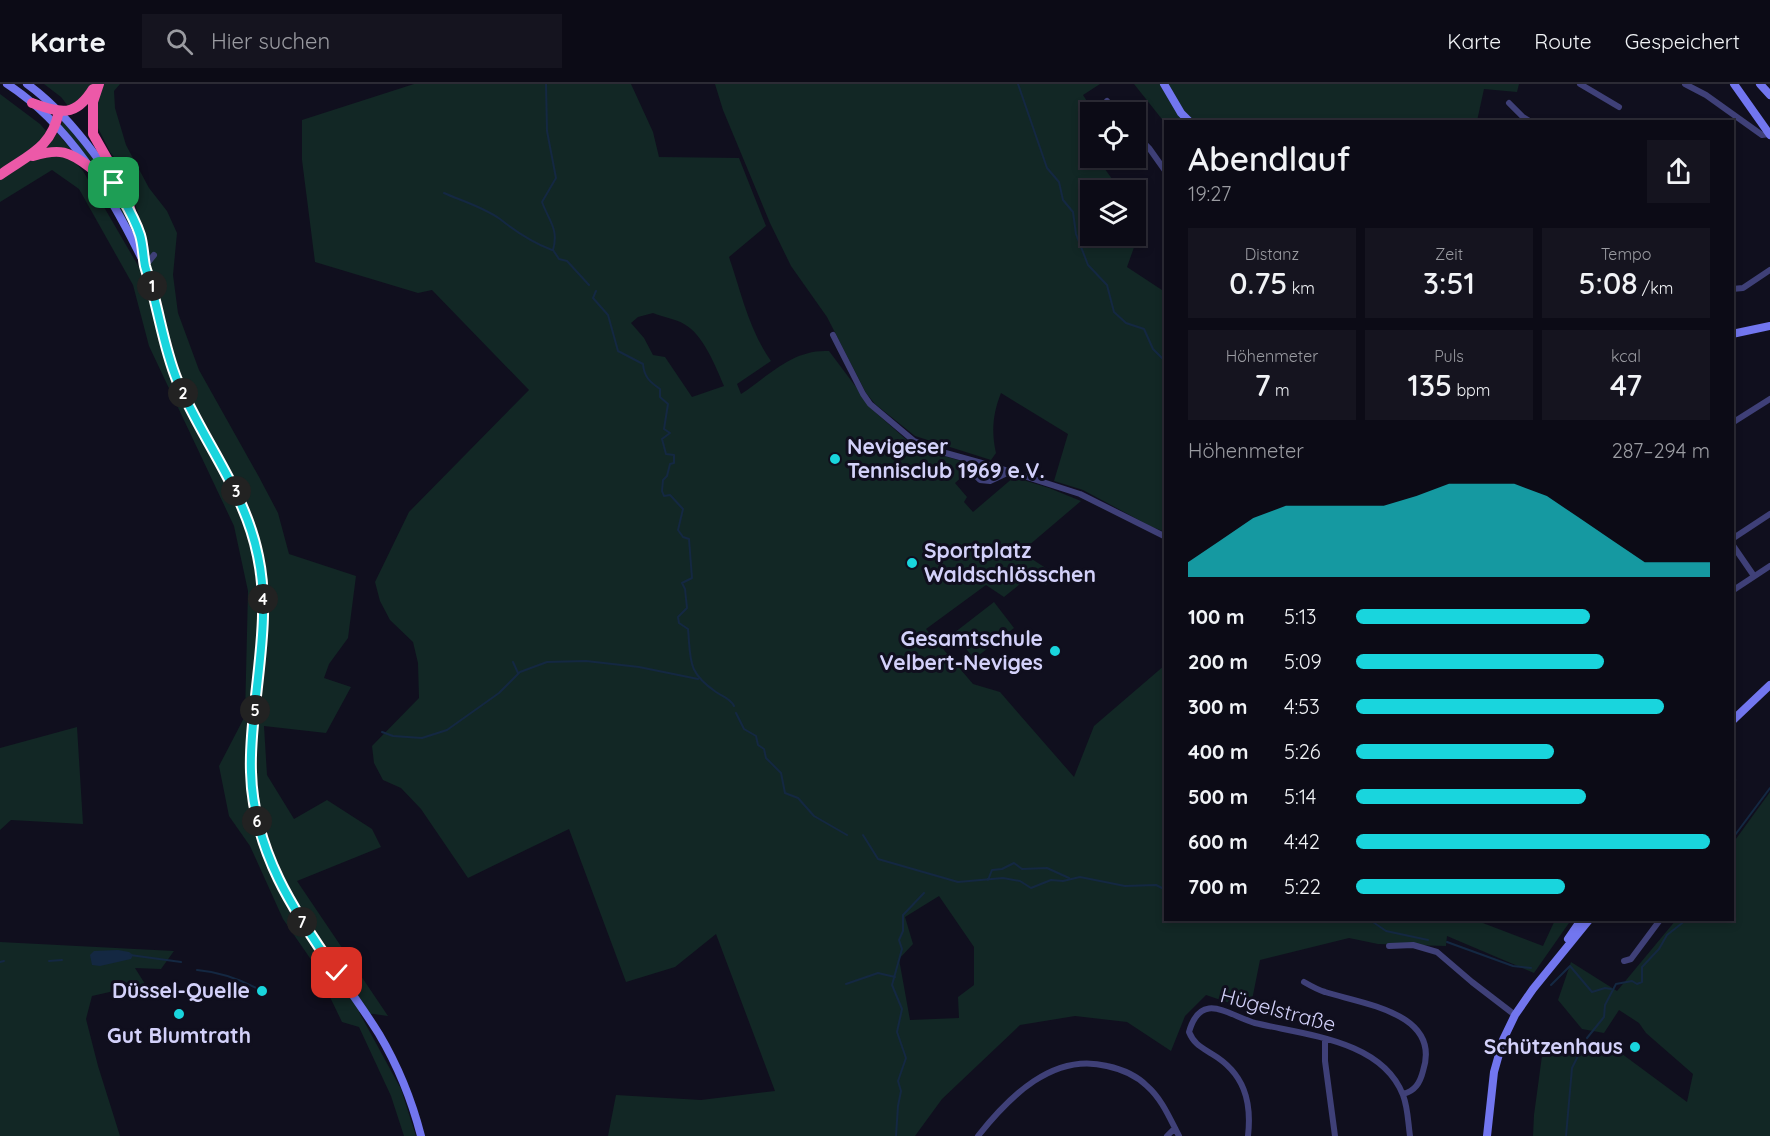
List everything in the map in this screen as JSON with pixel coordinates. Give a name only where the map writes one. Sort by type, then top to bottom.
[{"type":"highway","points":[[32,103],[59,111],[69,111],[86,100],[98,84]]},
{"type":"highway","points":[[98,84],[93,102],[93,134],[126,192],[132,216]]},
{"type":"highway","points":[[0,175],[43,145],[56,127],[59,111]]},
{"type":"highway","points":[[24,159],[53,151],[63,152],[77,157],[91,168]]},
{"type":"main road","points":[[27,84],[59,111],[94,154],[132,216],[141,238],[145,266],[170,361],[198,424],[239,497],[259,556],[263,589],[264,625],[250,774],[263,843],[275,874],[295,911],[380,1037],[412,1105],[421,1136]]},
{"type":"main road","points":[[1164,84],[1181,113],[1188,120]]},
{"type":"main road","points":[[1734,84],[1770,134]]},
{"type":"main road","points":[[1760,84],[1770,95]]},
{"type":"main road","points":[[9,85],[32,103],[56,127],[91,168],[145,266]]},
{"type":"main road","points":[[1734,334],[1768,329]]},
{"type":"main road","points":[[1734,719],[1770,685]]},
{"type":"main road","points":[[1563,950],[1568,938],[1580,921]]},
{"type":"main road","points":[[1487,1136],[1498,1056],[1503,1040],[1515,1015],[1563,950],[1588,921]]},
{"type":"street","points":[[1580,84],[1619,108]]},
{"type":"street","points":[[1685,84],[1706,95],[1762,135],[1770,134]]},
{"type":"street","points":[[1509,103],[1528,120]]},
{"type":"street","points":[[1146,145],[1164,169]]},
{"type":"street","points":[[145,266],[154,255]]},
{"type":"street","points":[[1734,289],[1743,288],[1770,270]]},
{"type":"street","points":[[833,335],[863,394],[887,419],[914,441],[942,452],[1080,494],[1164,536]]},
{"type":"street","points":[[1734,422],[1770,399]]},
{"type":"street","points":[[986,464],[976,465],[974,469],[974,474],[980,480],[990,481],[1009,472]]},
{"type":"street","points":[[1734,538],[1770,514]]},
{"type":"street","points":[[1734,547],[1754,576]]},
{"type":"street","points":[[1734,590],[1770,566]]},
{"type":"street","points":[[1624,961],[1631,959],[1659,921]]},
{"type":"street","points":[[1389,946],[1413,945],[1437,952],[1515,1015]]},
{"type":"street","points":[[1304,982],[1323,992],[1386,1009],[1419,1031],[1425,1043],[1427,1061],[1419,1084],[1402,1094]]},
{"type":"street","name":"Hügelstraße","points":[[1248,1136],[1249,1107],[1243,1084],[1225,1062],[1197,1045],[1189,1032],[1195,1018],[1201,1011],[1210,1007],[1223,1009],[1241,1019],[1355,1047],[1374,1058],[1389,1073],[1402,1094],[1410,1136]]},
{"type":"street","points":[[1325,1039],[1324,1061],[1335,1136]]},
{"type":"street","points":[[978,1136],[999,1110],[1020,1091],[1046,1073],[1075,1063],[1097,1063],[1134,1076],[1148,1086],[1158,1099],[1179,1136]]},
{"type":"street","points":[[1167,1136],[1175,1128]]},
{"type":"green space","points":[[44,84],[120,84],[114,91],[115,108],[126,145],[149,188],[167,211],[177,233],[173,275],[178,313],[199,370],[278,513],[289,554],[356,576],[348,638],[329,664],[324,678],[351,687],[326,733],[264,726],[267,775],[294,819],[327,800],[372,829],[381,847],[297,881],[388,1016],[359,1012],[401,1089],[416,1136],[404,1136],[391,1096],[359,1027],[342,1022],[314,964],[283,919],[250,846],[229,816],[219,766],[245,716],[248,591],[234,526],[149,346],[133,285],[79,189],[52,170],[0,202],[0,94],[40,124],[53,139],[57,133],[71,149],[62,148],[83,171],[140,269],[149,246],[123,168],[110,152],[97,126],[97,94],[68,106],[61,97]]},
{"type":"green space","points":[[414,84],[631,84],[653,132],[659,157],[739,158],[766,226],[729,257],[751,324],[771,361],[737,384],[741,394],[792,359],[804,354],[829,351],[874,411],[910,443],[920,449],[975,465],[955,483],[967,497],[964,502],[973,512],[1014,477],[1081,501],[1021,552],[1055,574],[1046,585],[1030,576],[1004,597],[986,585],[926,629],[973,684],[1000,692],[1074,777],[1094,726],[1164,666],[1164,921],[1478,921],[1543,946],[1555,921],[1570,921],[1534,973],[1447,936],[1446,946],[1378,944],[1349,938],[1260,960],[1250,1010],[1206,995],[1185,1016],[1171,1051],[1127,1022],[1075,1016],[1020,1025],[942,1099],[915,1136],[608,1136],[616,1095],[701,1100],[775,1091],[716,934],[675,967],[626,982],[569,829],[468,878],[421,809],[401,788],[383,780],[374,763],[372,746],[419,698],[418,663],[413,642],[390,620],[380,601],[375,582],[409,512],[529,390],[432,290],[418,293],[315,262],[302,160],[302,120]],"holes":[[[653,313],[677,321],[691,329],[703,343],[724,386],[692,397],[665,357],[653,355],[644,338],[631,323],[638,317]],[[939,896],[974,947],[974,985],[958,997],[959,1018],[910,1020],[899,959],[913,944],[905,917]]]},
{"type":"green space","points":[[715,84],[1100,84],[1083,95],[1088,102],[1080,102],[1080,168],[1104,168],[1113,180],[1080,180],[1080,246],[1134,246],[1127,267],[1164,291],[1164,532],[1083,490],[1054,481],[1068,434],[1001,393],[994,422],[996,453],[991,460],[915,436],[875,404],[866,393],[827,317],[791,266],[770,223],[723,110]]},
{"type":"green space","points":[[1134,84],[1519,84],[1517,92],[1484,89],[1477,120],[1164,122]]},
{"type":"green space","points":[[63,120],[85,147],[114,191],[139,238],[139,245],[119,209],[60,128]]},
{"type":"green space","points":[[994,602],[1014,628],[974,659],[954,633]]},
{"type":"green space","points":[[77,727],[83,824],[11,820],[0,830],[0,748]]},
{"type":"green space","points":[[1770,792],[1770,1136],[1533,1136],[1544,1041],[1586,1048],[1614,1048],[1687,1102],[1693,1074],[1646,1033],[1639,1023],[1619,1010],[1604,1033],[1582,1029],[1558,1000],[1571,962],[1617,991],[1675,921],[1734,921],[1734,842]]},
{"type":"green space","points":[[0,942],[174,951],[161,969],[135,968],[145,984],[92,996],[86,1019],[120,1136],[0,1136]]},
{"type":"water","points":[[94,951],[129,952],[133,955],[131,959],[100,966],[92,965],[90,955]]},
{"type":"waterway","points":[[546,84],[547,131],[556,178],[542,202],[554,231],[553,250],[559,259],[567,261],[589,285]]},
{"type":"waterway","points":[[1018,84],[1047,168],[1059,182],[1063,200],[1073,212],[1076,234],[1088,265],[1107,285],[1114,312],[1126,323],[1144,329],[1153,349],[1164,360]]},
{"type":"waterway","points":[[444,193],[487,211],[538,244],[552,250]]},
{"type":"waterway","points":[[596,291],[593,298],[608,315],[618,351],[643,364],[646,376],[660,389],[660,397],[668,404],[664,429],[670,433],[662,439],[666,454],[674,455],[674,463],[670,464],[667,476],[663,480],[662,491],[664,496],[670,495],[683,509],[678,530],[683,537],[689,539],[692,578],[682,583],[687,608],[678,617],[679,623],[688,629],[692,665],[695,672],[707,685],[728,699],[734,706]]},
{"type":"waterway","points":[[382,732],[393,736],[422,738],[447,730],[499,693],[520,672],[547,662],[586,661],[639,667],[698,679]]},
{"type":"waterway","points":[[513,662],[518,673]]},
{"type":"waterway","points":[[736,713],[744,729],[756,736],[758,745],[764,749],[766,758],[781,773],[785,793],[798,798],[814,816],[847,835]]},
{"type":"waterway","points":[[1734,836],[1770,788]]},
{"type":"waterway","points":[[863,835],[878,859],[958,882],[1003,878],[1020,881],[1031,888],[1051,880],[1063,881],[1080,877],[1125,886],[1156,885],[1164,889]]},
{"type":"waterway","points":[[988,880],[992,870],[1002,869],[1014,863],[1022,869],[1047,868],[1069,878]]},
{"type":"waterway","points":[[896,1136],[901,1091],[898,1081],[906,1058],[897,1032],[902,1009],[892,985],[902,949],[899,940],[903,931],[903,915],[924,893]]},
{"type":"waterway","points":[[1367,921],[1373,922],[1386,931],[1428,940]]},
{"type":"waterway","points":[[1587,1038],[1604,1017],[1605,1005],[1616,984],[1642,982],[1642,967],[1659,949],[1667,935],[1685,921]]},
{"type":"waterway","points":[[1447,942],[1513,966],[1531,968]]},
{"type":"waterway","points":[[130,955],[181,962]]},
{"type":"waterway","points":[[49,961],[62,960]]},
{"type":"waterway","points":[[0,962],[4,961]]},
{"type":"waterway","points":[[1551,985],[1570,966],[1592,992],[1605,988],[1611,989]]},
{"type":"waterway","points":[[197,970],[230,977],[262,991]]},
{"type":"waterway","points":[[846,984],[878,973],[895,977]]},
{"type":"waterway","points":[[1566,1136],[1572,1068],[1579,1054]]},
{"type":"place","name":"Nevigeser Tennisclub 1969 e.V.","points":[[835,459]]},
{"type":"place","name":"Sportplatz Waldschlösschen","points":[[912,563]]},
{"type":"place","name":"Gesamtschule Velbert-Neviges","points":[[1055,651]]},
{"type":"place","name":"Düssel-Quelle","points":[[262,991]]},
{"type":"place","name":"Gut Blumtrath","points":[[179,1014]]},
{"type":"place","name":"Schützenhaus","points":[[1635,1047]]},
{"type":"route","points":[[114,183],[141,238],[145,266],[170,361],[194,415],[239,497],[259,556],[264,625],[250,774],[258,825],[275,874],[283,889],[307,930],[337,973]]}]
